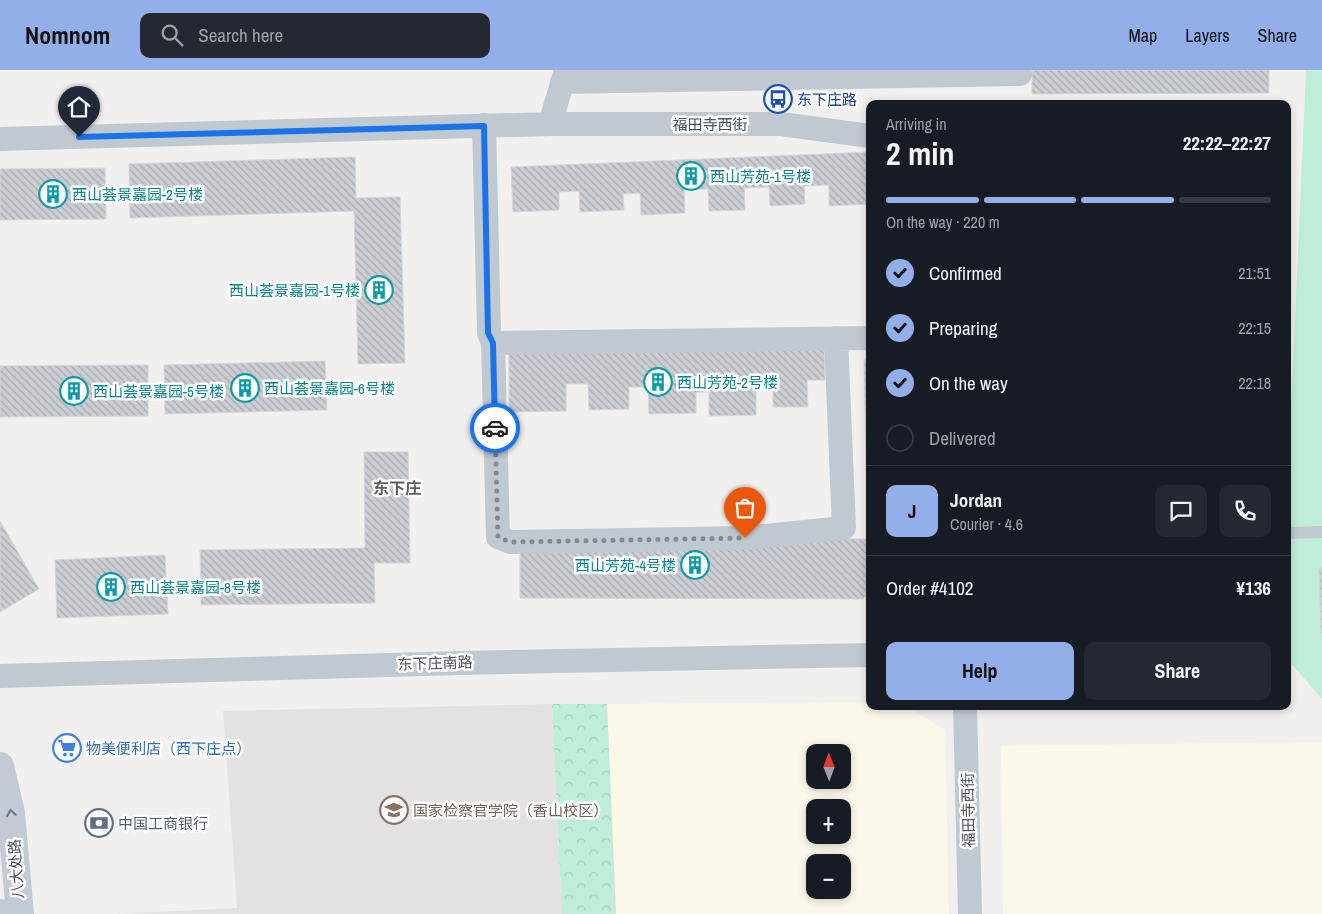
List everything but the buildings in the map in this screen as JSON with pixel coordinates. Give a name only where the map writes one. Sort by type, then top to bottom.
[{"type":"street","points":[[0,140],[550,124],[564,76],[1020,74]]},
{"type":"street","name":"福田寺西街","points":[[550,124],[782,124],[866,135]]},
{"type":"street","points":[[484,126],[488,333],[493,343],[498,537],[510,542],[745,538],[844,528],[836,338]]},
{"type":"street","points":[[493,343],[866,338]]},
{"type":"street","name":"东下庄南路","points":[[0,676],[462,663],[866,656]]},
{"type":"street","name":"福田寺西街","points":[[965,710],[970,914]]},
{"type":"street","name":"八大处路","points":[[0,766],[11,813],[20,914]]},
{"type":"lane","points":[[1291,533],[1322,532]]},
{"type":"shaded area","points":[[866,702],[866,710],[912,710],[945,730],[949,914],[616,914],[607,704]]},
{"type":"shaded area","name":"国家检察官学院（香山校区）","points":[[552,704],[562,914],[115,914],[237,908],[223,711]]},
{"type":"shaded area","points":[[1322,742],[1322,914],[1003,914],[1001,746]]},
{"type":"green space","points":[[1306,70],[1322,70],[1322,699],[1291,663],[1291,411]]},
{"type":"green space","points":[[552,704],[607,704],[616,914],[562,914]]},
{"type":"way so far","points":[[495,428],[498,537],[510,542],[745,538]]},
{"type":"place","name":"东下庄路","points":[[778,99]]},
{"type":"place","name":"西山芳苑-1号楼","points":[[691,176]]},
{"type":"place","name":"西山荟景嘉园-2号楼","points":[[53,194]]},
{"type":"place","name":"西山荟景嘉园-1号楼","points":[[379,290]]},
{"type":"place","name":"西山芳苑-2号楼","points":[[658,382]]},
{"type":"place","name":"西山荟景嘉园-6号楼","points":[[245,388]]},
{"type":"place","name":"西山荟景嘉园-5号楼","points":[[74,391]]},
{"type":"place","name":"西山芳苑-4号楼","points":[[695,565]]},
{"type":"place","name":"西山荟景嘉园-8号楼","points":[[111,587]]},
{"type":"place","name":"物美便利店（西下庄点）","points":[[67,748]]},
{"type":"place","name":"国家检察官学院（香山校区）","points":[[394,810]]},
{"type":"place","name":"中国工商银行","points":[[99,823]]},
{"type":"district","name":"东下庄","points":[[397,488]]},
{"type":"route","points":[[79,137],[484,126],[488,333],[493,343],[495,428]]}]
